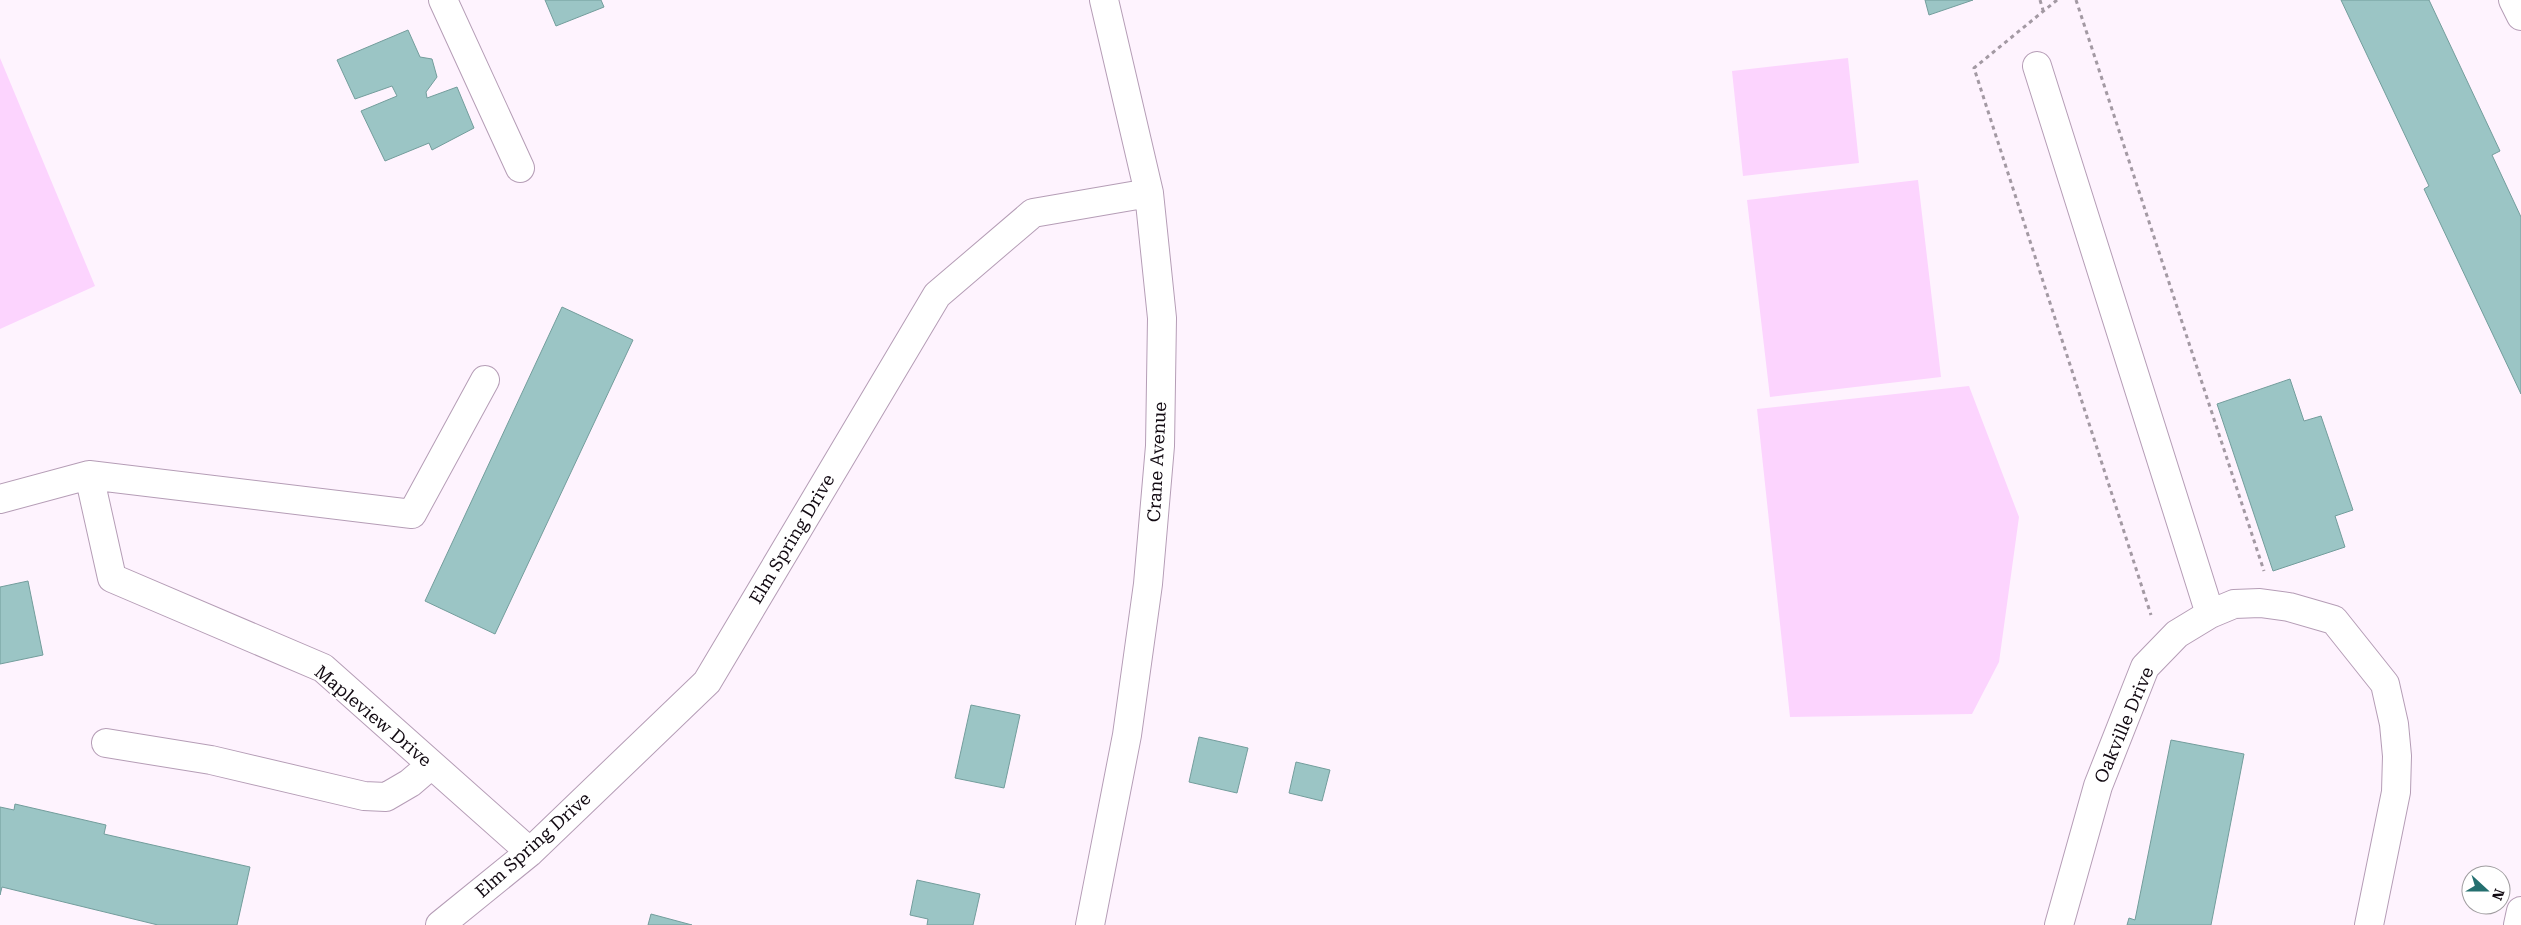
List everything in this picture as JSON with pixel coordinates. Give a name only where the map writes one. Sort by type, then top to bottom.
[{"type":"street","points":[[443,0],[520,168]]},
{"type":"street","name":"Crane Avenue","points":[[1090,925],[1128,735],[1148,584],[1160,446],[1162,318],[1149,193],[1104,0]]},
{"type":"street","points":[[2514,0],[2521,16]]},
{"type":"street","points":[[2037,66],[2210,614]]},
{"type":"street","name":"Elm Spring Drive","points":[[440,925],[530,852],[707,682],[937,295],[1033,213],[1149,193]]},
{"type":"street","points":[[0,499],[89,475],[412,514],[485,380]]},
{"type":"street","name":"Mapleview Drive","points":[[89,475],[112,578],[323,668],[530,852]]},
{"type":"street","name":"Oakville Drive","points":[[2059,925],[2098,786],[2144,667],[2177,634],[2210,614],[2234,604],[2260,603],[2289,607],[2334,620],[2385,684],[2394,724],[2396,792],[2369,925]]},
{"type":"street","points":[[106,743],[211,760],[364,796],[386,797],[410,783],[431,765]]},
{"type":"street","points":[[2518,925],[2521,911]]},
{"type":"path","points":[[2040,0],[2043,10]]},
{"type":"path","points":[[2057,0],[1974,68],[2152,617]]},
{"type":"path","points":[[2076,0],[2265,574]]},
{"type":"shaded area","points":[[0,58],[95,286],[0,329]]},
{"type":"shaded area","points":[[1848,58],[1859,163],[1743,176],[1732,71]]},
{"type":"shaded area","points":[[1918,180],[1941,377],[1770,397],[1747,200]]},
{"type":"shaded area","points":[[1969,386],[2019,517],[1999,662],[1972,714],[1790,717],[1757,409]]},
{"type":"building","points":[[545,0],[601,0],[604,7],[556,26]]},
{"type":"building","points":[[1925,0],[1973,0],[1929,15]]},
{"type":"building","points":[[2341,0],[2429,0],[2500,151],[2492,155],[2521,217],[2521,394],[2424,189],[2429,186]]},
{"type":"building","points":[[408,30],[420,57],[432,59],[437,77],[426,92],[427,98],[457,87],[474,128],[432,150],[429,143],[385,161],[361,111],[397,96],[392,86],[355,99],[337,60]]},
{"type":"building","points":[[562,307],[633,340],[495,634],[425,601]]},
{"type":"building","points":[[2290,379],[2304,421],[2321,416],[2353,510],[2335,516],[2345,547],[2273,571],[2217,404]]},
{"type":"building","points":[[28,581],[43,655],[0,664],[0,587]]},
{"type":"building","points":[[971,705],[1020,715],[1004,788],[955,778]]},
{"type":"building","points":[[1199,737],[1248,748],[1237,793],[1189,782]]},
{"type":"building","points":[[2171,740],[2244,754],[2211,925],[2127,925],[2129,918],[2135,920]]},
{"type":"building","points":[[1296,762],[1330,770],[1322,801],[1289,793]]},
{"type":"building","points":[[15,804],[106,825],[104,834],[250,867],[237,925],[158,925],[2,887],[0,895],[0,807],[14,810]]},
{"type":"building","points":[[917,880],[980,894],[973,925],[927,925],[928,919],[910,915]]},
{"type":"building","points":[[651,914],[692,925],[648,925]]}]
